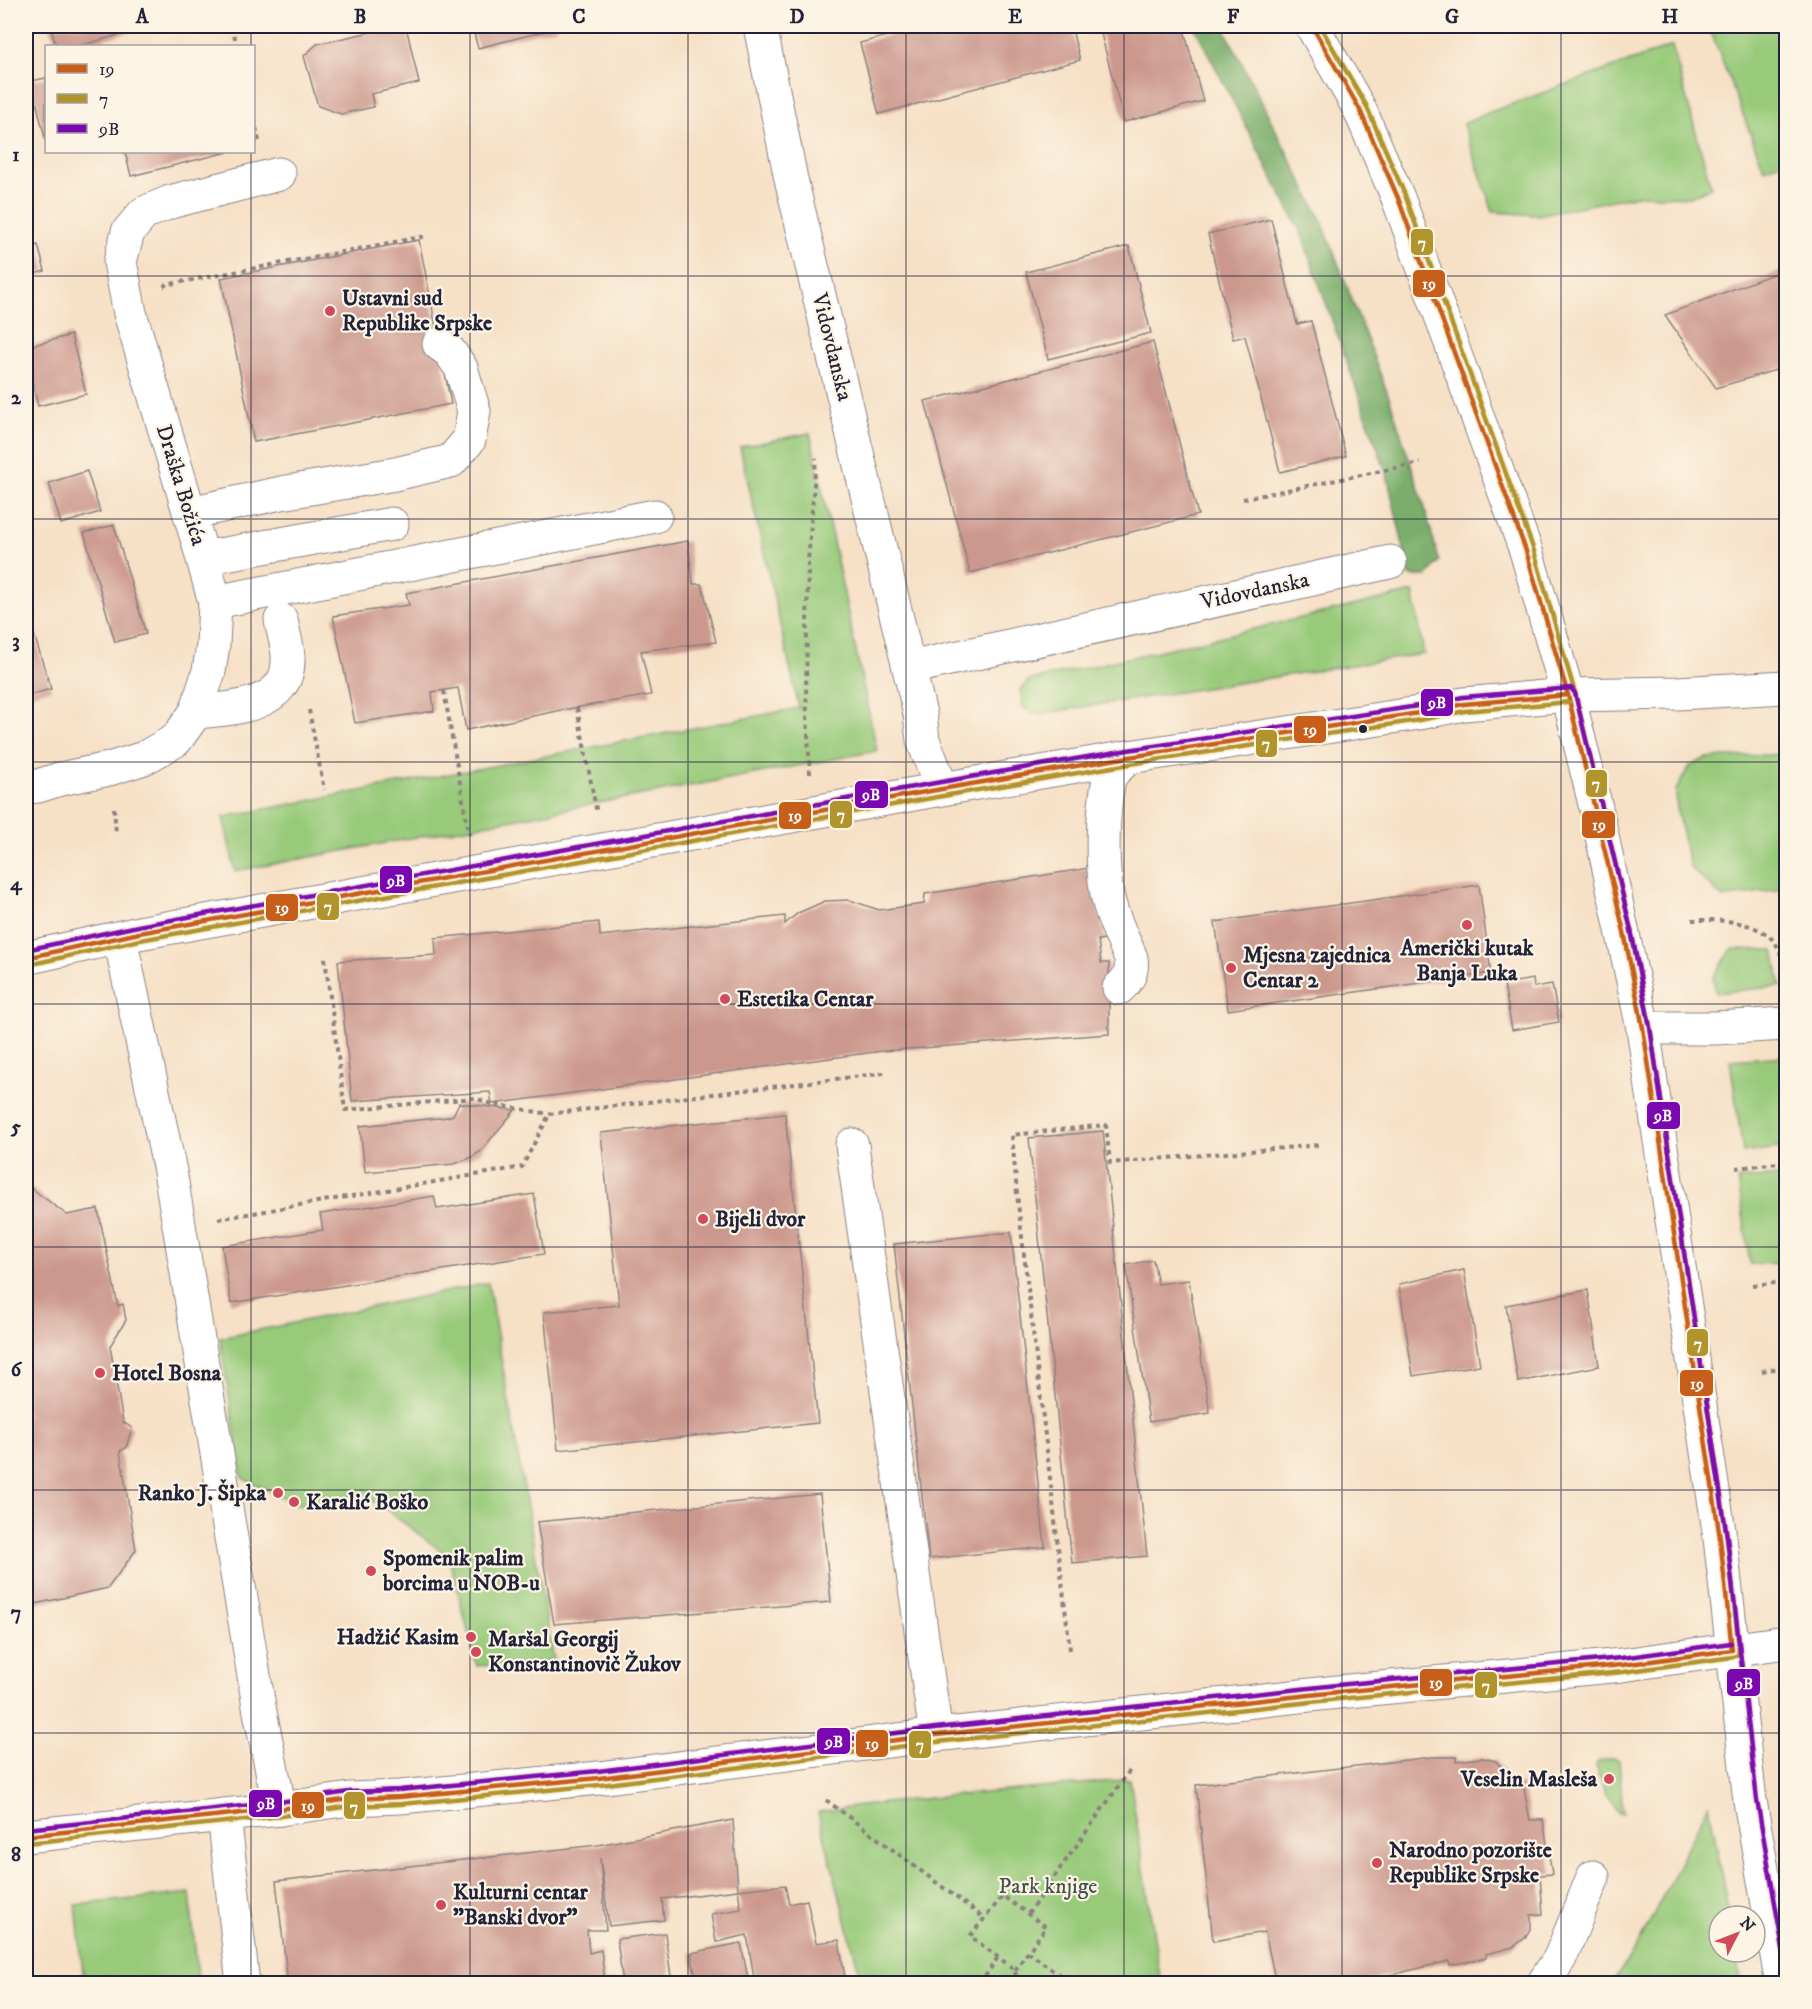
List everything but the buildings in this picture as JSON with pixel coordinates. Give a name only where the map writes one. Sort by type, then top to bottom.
[{"type":"main road","name":"Vidovdanska","points":[[760,26],[791,179],[920,714],[923,740],[942,789]]},
{"type":"main road","points":[[1312,26],[1359,108],[1398,198],[1526,551],[1568,695],[1624,932],[1643,1028],[1720,1538],[1750,1801],[1782,1983]]},
{"type":"main road","name":"Draška Božića","points":[[26,787],[110,770],[144,758],[176,740],[196,712],[209,671],[213,645],[214,602],[130,313],[120,262],[128,232],[144,213],[170,202],[279,174]]},
{"type":"main road","points":[[190,513],[281,493],[395,474],[451,461],[469,440],[474,411],[461,368],[450,352],[439,344]]},
{"type":"main road","points":[[214,602],[655,516]]},
{"type":"main road","points":[[203,558],[392,524]]},
{"type":"main road","name":"Vidovdanska","points":[[909,668],[1390,562]]},
{"type":"main road","points":[[196,712],[244,707],[274,693],[285,679],[288,661],[280,620]]},
{"type":"main road","points":[[27,954],[942,789],[1464,704],[1568,695],[1786,687]]},
{"type":"main road","points":[[1119,988],[1130,975],[1131,958],[1110,905],[1103,867],[1109,779],[1129,757]]},
{"type":"main road","points":[[120,938],[171,1171],[260,1712],[280,1809]]},
{"type":"main road","points":[[1643,1028],[1714,1028],[1786,1024]]},
{"type":"main road","points":[[852,1145],[936,1735]]},
{"type":"main road","points":[[26,1836],[280,1809],[350,1799],[400,1797],[599,1778],[936,1735],[1338,1692],[1622,1665],[1786,1642]]},
{"type":"main road","points":[[224,1815],[243,1983]]},
{"type":"main road","points":[[1543,1983],[1560,1958],[1593,1877]]},
{"type":"path","points":[[232,26],[237,45]]},
{"type":"path","points":[[168,296],[165,285],[427,236]]},
{"type":"path","points":[[811,777],[806,694],[808,562],[816,455]]},
{"type":"path","points":[[1243,499],[1420,463]]},
{"type":"path","points":[[444,691],[471,843]]},
{"type":"path","points":[[307,700],[324,790]]},
{"type":"path","points":[[577,708],[598,818]]},
{"type":"path","points":[[1692,920],[1725,920],[1744,924],[1773,939],[1781,956],[1786,982]]},
{"type":"path","points":[[325,958],[345,1110],[475,1098],[492,1104],[549,1114],[885,1073]]},
{"type":"path","points":[[211,1220],[522,1167],[549,1114]]},
{"type":"path","points":[[1070,1650],[1012,1135],[1106,1125],[1110,1163],[1319,1145]]},
{"type":"path","points":[[1736,1168],[1786,1162]]},
{"type":"path","points":[[1753,1285],[1786,1282]]},
{"type":"path","points":[[1762,1371],[1786,1367]]},
{"type":"path","points":[[1028,1914],[1130,1770]]},
{"type":"path","points":[[826,1800],[984,1918]]},
{"type":"path","points":[[1015,1970],[1046,1928],[1003,1896],[970,1936],[1015,1970],[1017,1983]]},
{"type":"path","points":[[1028,1952],[1072,1983]]},
{"type":"path","points":[[980,1983],[998,1957]]},
{"type":"path","points":[[26,1965],[28,1965],[31,1983]]},
{"type":"green space","points":[[1194,26],[1223,26],[1322,221],[1389,397],[1424,505],[1439,561],[1427,576],[1410,576],[1387,475],[1301,233]]},
{"type":"green space","points":[[1729,26],[1786,26],[1786,160],[1764,169],[1711,32]]},
{"type":"green space","points":[[1672,46],[1711,187],[1690,197],[1638,195],[1537,215],[1493,212],[1463,124],[1490,112]]},
{"type":"green space","points":[[810,433],[877,751],[235,871],[223,817],[799,708],[740,447]]},
{"type":"green space","points":[[1413,592],[1424,654],[1051,712],[1033,714],[1022,706],[1021,690],[1028,681]]},
{"type":"green space","points":[[1786,754],[1786,888],[1723,898],[1690,867],[1677,811],[1676,790],[1689,767],[1706,758]]},
{"type":"green space","points":[[1732,949],[1774,950],[1781,986],[1716,993],[1713,978]]},
{"type":"green space","points":[[1786,1056],[1786,1147],[1743,1153],[1730,1060]]},
{"type":"green space","points":[[1786,1176],[1786,1263],[1750,1264],[1738,1179]]},
{"type":"green space","points":[[488,1283],[554,1661],[477,1666],[447,1556],[376,1502],[351,1497],[299,1505],[242,1478],[220,1338]]},
{"type":"green space","points":[[1614,1758],[1619,1760],[1623,1814],[1619,1813],[1605,1794],[1596,1765],[1598,1761]]},
{"type":"green space","name":"Park knjige","points":[[1130,1779],[1161,1983],[862,1983],[818,1812]]},
{"type":"green space","points":[[1709,1804],[1727,1904],[1707,1904],[1707,1964],[1737,1964],[1741,1983],[1612,1983],[1638,1945]]},
{"type":"green space","points":[[190,1893],[198,1983],[84,1983],[76,1905]]},
{"type":"transit line","name":"19","points":[[26,1836],[280,1809],[350,1799],[400,1797],[599,1778],[936,1735],[1338,1692],[1622,1665],[1732,1650],[1720,1538],[1643,1028],[1624,932],[1568,695],[1526,551],[1398,198],[1359,108],[1312,26]]},
{"type":"transit line","name":"7","points":[[27,1843],[281,1816],[351,1806],[401,1804],[600,1785],[937,1742],[1339,1699],[1623,1672],[1738,1655],[1727,1537],[1650,1027],[1631,930],[1575,693],[1533,548],[1405,195],[1366,105],[1320,26]]},
{"type":"transit line","name":"9B","points":[[26,950],[138,926],[1128,750],[1418,706],[1463,697],[1571,688],[1575,693],[1631,930],[1650,1027],[1727,1537],[1757,1800],[1786,1966]]},
{"type":"transit line","name":"19","points":[[26,958],[139,933],[1129,757],[1419,713],[1464,704],[1568,695]]},
{"type":"transit line","name":"7","points":[[28,965],[140,940],[1130,764],[1420,720],[1465,711],[1569,702]]},
{"type":"transit line","name":"9B","points":[[26,1829],[279,1802],[349,1792],[399,1790],[598,1771],[935,1728],[1337,1685],[1621,1658],[1731,1643]]},
{"type":"place","name":"Ustavni sud Republike Srpske","points":[[330,311]]},
{"type":"place","name":"Američki kutak Banja Luka","points":[[1467,925]]},
{"type":"place","name":"Mjesna zajednica Centar 2","points":[[1231,968]]},
{"type":"place","name":"Estetika Centar","points":[[725,999]]},
{"type":"place","name":"Bijeli dvor","points":[[703,1219]]},
{"type":"place","name":"Hotel Bosna","points":[[100,1373]]},
{"type":"place","name":"Ranko J. Šipka","points":[[278,1493]]},
{"type":"place","name":"Karalić Boško","points":[[294,1502]]},
{"type":"place","name":"Spomenik palim borcima u NOB-u","points":[[371,1571]]},
{"type":"place","name":"Hadžić Kasim","points":[[471,1637]]},
{"type":"place","name":"Maršal Georgij Konstantinovič Žukov","points":[[476,1652]]},
{"type":"place","name":"Veselin Masleša","points":[[1609,1779]]},
{"type":"place","name":"Narodno pozorište Republike Srpske","points":[[1377,1863]]},
{"type":"place","name":"Kulturni centar \"Banski dvor\"","points":[[441,1905]]}]
